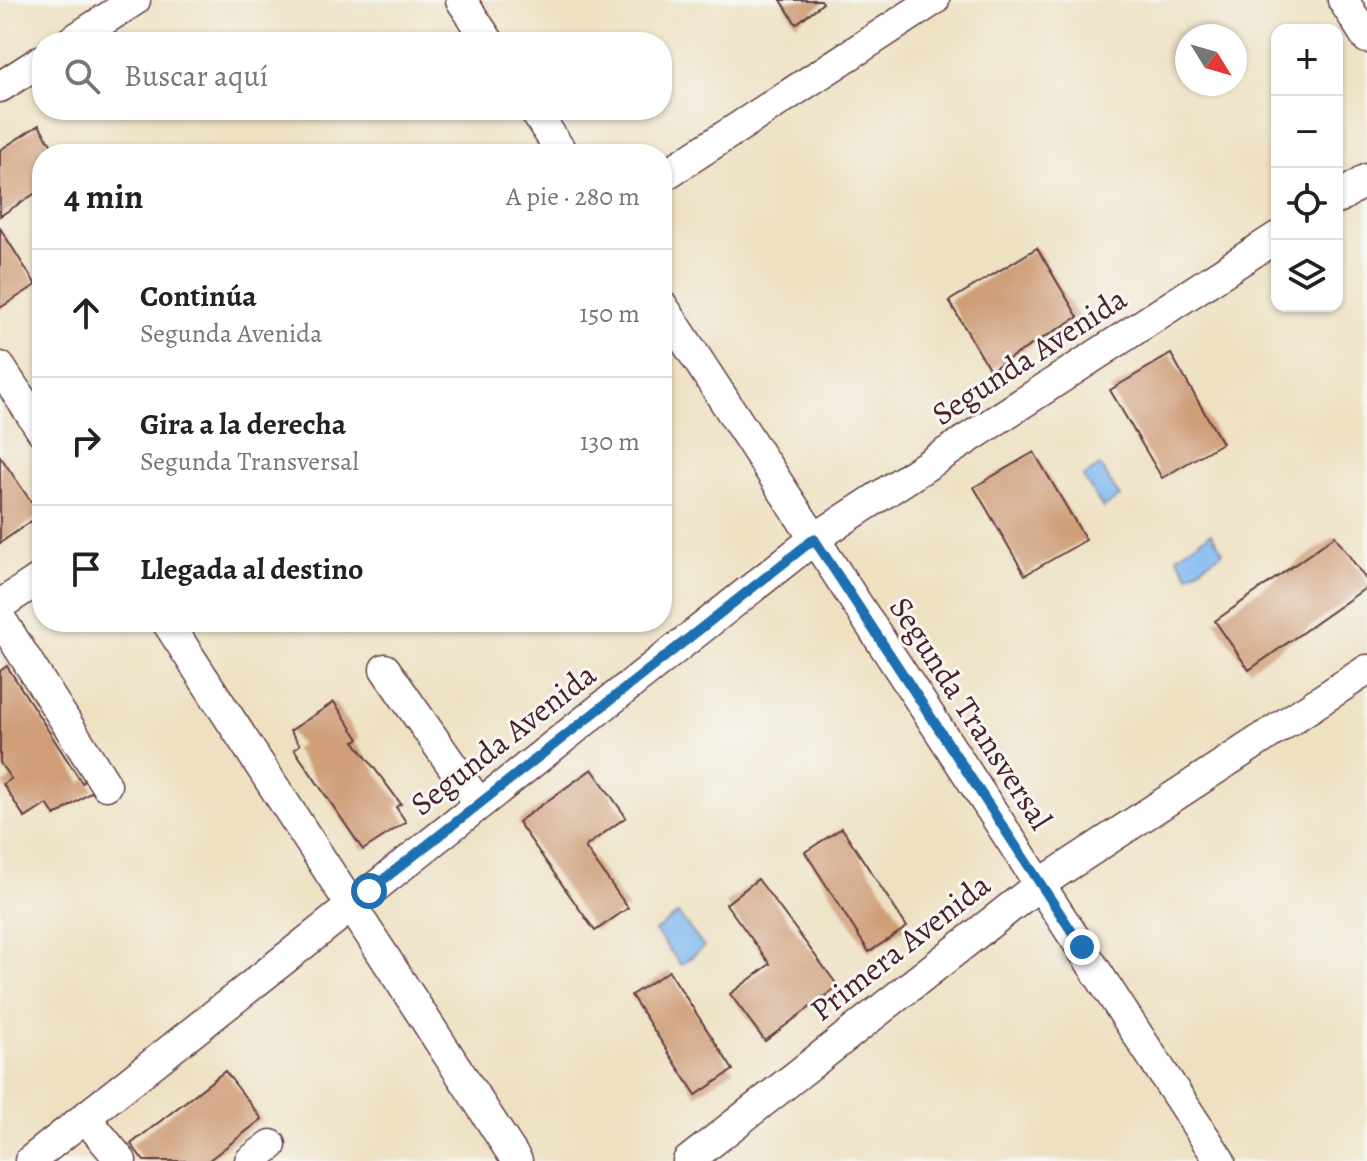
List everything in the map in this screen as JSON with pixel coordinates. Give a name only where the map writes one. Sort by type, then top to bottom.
[{"type":"street","points":[[85,32],[135,0]]},
{"type":"street","points":[[461,0],[482,32]]},
{"type":"street","points":[[672,170],[934,0]]},
{"type":"street","points":[[1343,0],[1367,38]]},
{"type":"street","points":[[0,87],[32,66]]},
{"type":"street","points":[[541,120],[556,144]]},
{"type":"street","points":[[1343,195],[1367,179]]},
{"type":"street","name":"Segunda Avenida","points":[[30,1161],[814,539],[1272,240]]},
{"type":"street","name":"Segunda Transversal","points":[[672,320],[1220,1161]]},
{"type":"street","points":[[0,367],[32,416]]},
{"type":"street","points":[[0,605],[32,584]]},
{"type":"street","points":[[0,618],[106,785]]},
{"type":"street","points":[[174,632],[517,1161]]},
{"type":"street","points":[[385,669],[479,804]]},
{"type":"street","name":"Primera Avenida","points":[[688,1161],[1040,884],[1367,670]]},
{"type":"street","points":[[85,1117],[121,1161]]},
{"type":"water","points":[[1100,466],[1120,497],[1103,508],[1083,477]]},
{"type":"water","points":[[1211,533],[1223,552],[1189,575],[1177,556]]},
{"type":"water","points":[[678,914],[704,947],[681,965],[655,931]]},
{"type":"building","points":[[781,0],[821,0],[823,3],[796,24]]},
{"type":"building","points":[[39,125],[51,144],[32,144],[32,195],[0,216],[0,150]]},
{"type":"building","points":[[0,228],[32,279],[32,288],[0,308]]},
{"type":"building","points":[[1037,248],[1078,317],[990,370],[949,301]]},
{"type":"building","points":[[1171,354],[1222,443],[1162,478],[1110,390]]},
{"type":"building","points":[[1034,452],[1086,540],[1025,575],[974,487]]},
{"type":"building","points":[[0,456],[32,503],[32,521],[0,543]]},
{"type":"building","points":[[1335,536],[1367,581],[1367,587],[1249,670],[1215,621]]},
{"type":"building","points":[[7,666],[82,783],[87,779],[94,790],[55,816],[47,804],[25,818],[3,784],[11,779],[0,763],[0,671]]},
{"type":"building","points":[[334,702],[359,739],[354,741],[401,804],[396,807],[406,822],[363,850],[294,749],[300,745],[290,731]]},
{"type":"building","points":[[592,769],[626,817],[585,847],[628,908],[595,931],[518,822]]},
{"type":"building","points":[[842,828],[907,927],[869,952],[805,852]]},
{"type":"building","points":[[758,879],[838,986],[765,1041],[730,994],[770,964],[726,904]]},
{"type":"building","points":[[669,971],[733,1070],[696,1095],[631,995]]},
{"type":"building","points":[[225,1071],[262,1119],[208,1161],[144,1161],[131,1144]]},
{"type":"route","points":[[369,891],[814,539],[1082,947]]}]
